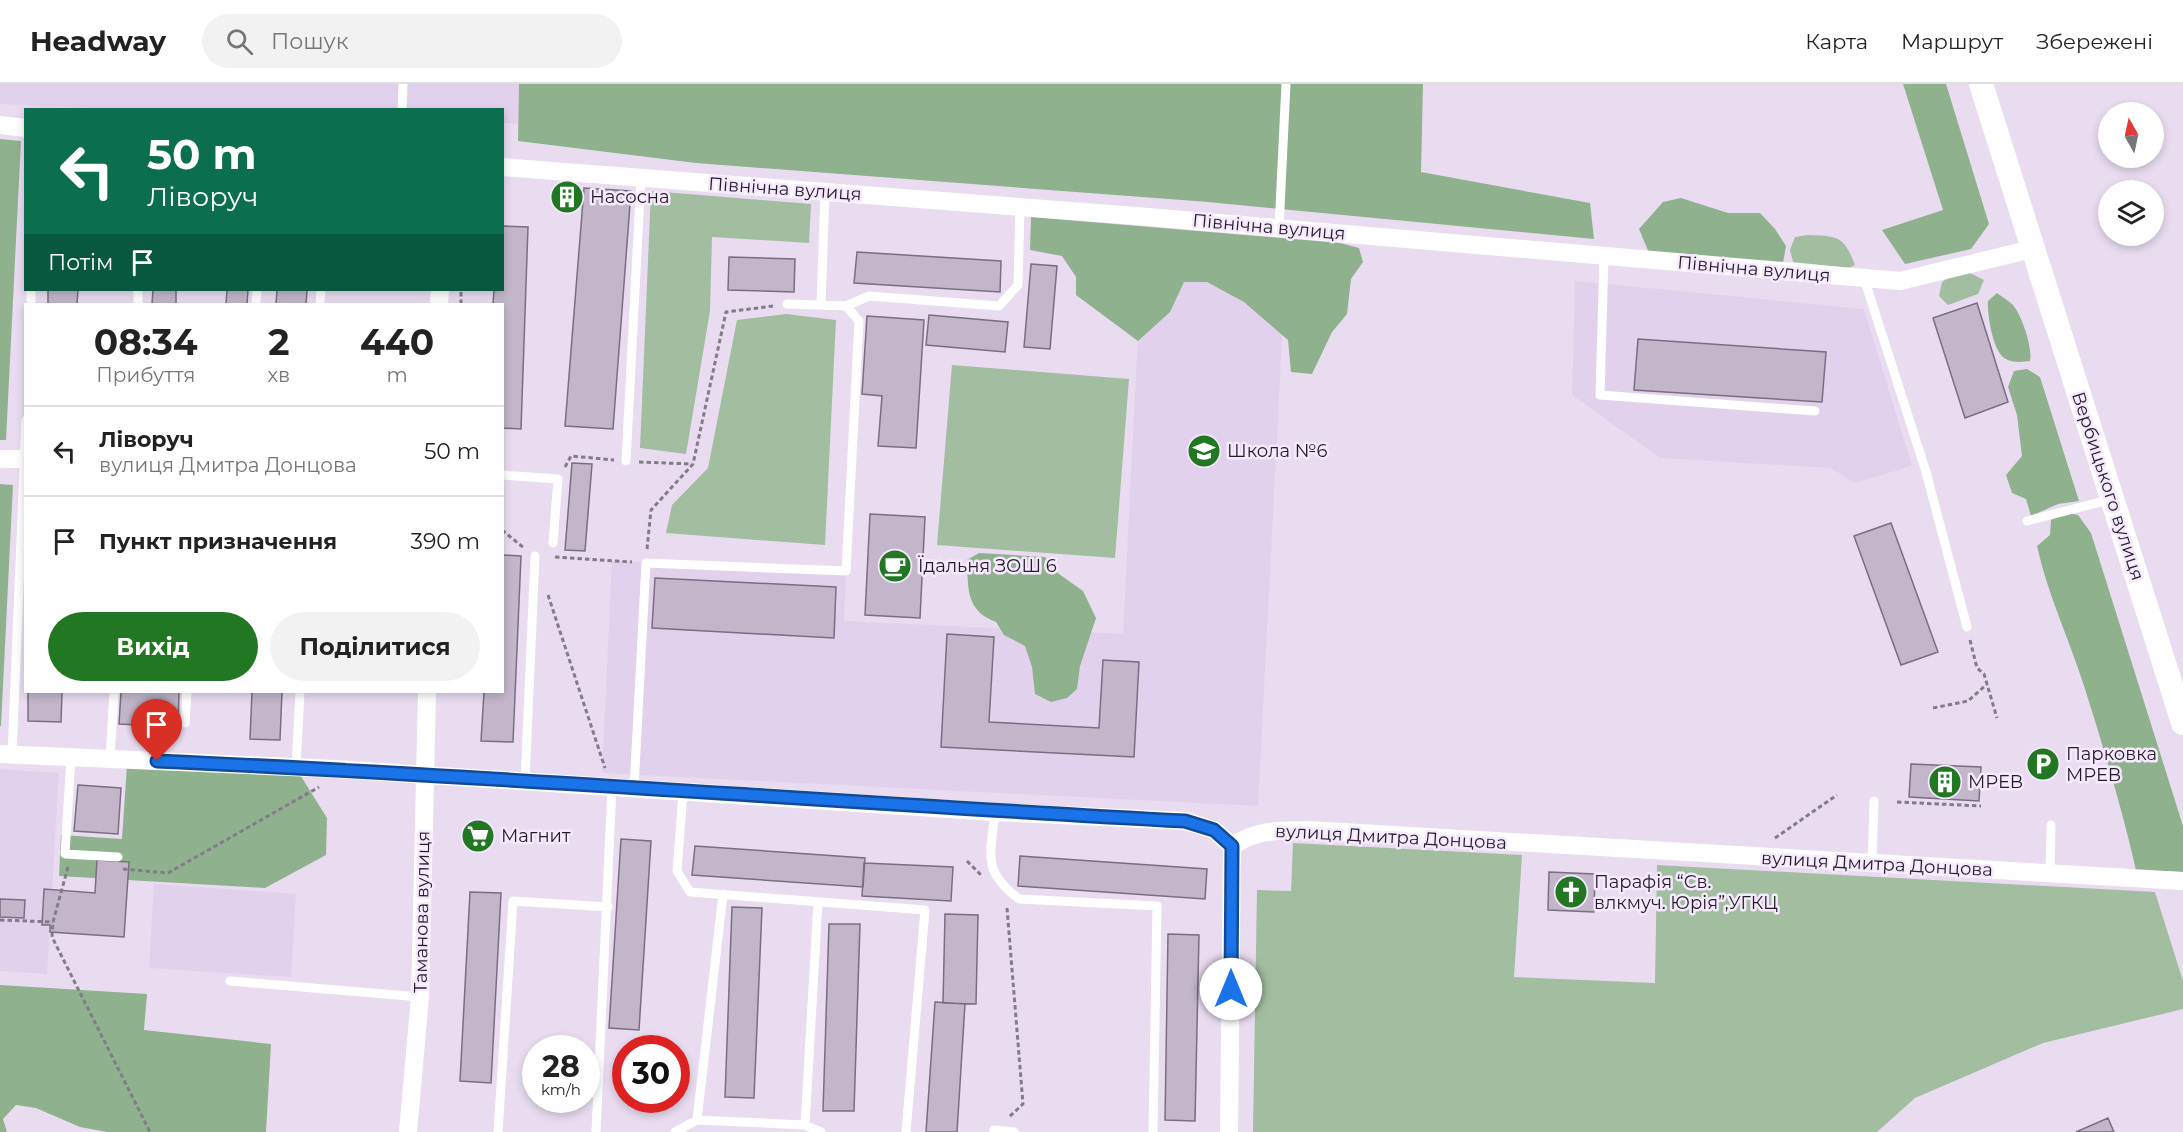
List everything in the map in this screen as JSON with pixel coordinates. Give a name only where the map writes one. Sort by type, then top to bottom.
[{"type":"main road","name":"Вербицького вулиця","points":[[1981,84],[2183,723]]},
{"type":"street","points":[[0,125],[24,128]]},
{"type":"street","name":"Північна вулиця","points":[[504,167],[1279,228],[1900,281],[2032,249]]},
{"type":"street","points":[[0,459],[24,459]]},
{"type":"street","name":"Таманова вулиця","points":[[408,1132],[420,997],[427,693]]},
{"type":"street","points":[[6,754],[350,770],[995,812],[1185,821],[1214,830],[1232,846],[1229,1132]]},
{"type":"street","name":"вулиця Дмитра Донцова","points":[[1232,846],[1250,834],[1308,830],[2183,881]]},
{"type":"lane","points":[[402,108],[403,84]]},
{"type":"lane","points":[[1279,228],[1286,84]]},
{"type":"lane","points":[[626,461],[641,177]]},
{"type":"lane","points":[[821,305],[825,192]]},
{"type":"lane","points":[[787,304],[846,306],[869,296],[999,306],[1018,285],[1020,207]]},
{"type":"lane","points":[[1604,256],[1600,396],[1815,411]]},
{"type":"lane","points":[[1864,278],[1926,472],[1966,627]]},
{"type":"lane","points":[[634,788],[646,563],[846,572],[859,321],[846,306]]},
{"type":"lane","points":[[6,754],[24,475]]},
{"type":"lane","points":[[504,475],[558,479],[553,543]]},
{"type":"lane","points":[[2027,521],[2112,499]]},
{"type":"lane","points":[[525,781],[535,556]]},
{"type":"lane","points":[[110,759],[114,693]]},
{"type":"lane","points":[[185,723],[187,693]]},
{"type":"lane","points":[[296,767],[300,693]]},
{"type":"lane","points":[[71,757],[65,854],[118,856]]},
{"type":"lane","points":[[596,1132],[612,787]]},
{"type":"lane","points":[[683,792],[677,871],[690,892],[925,910],[906,1132]]},
{"type":"lane","points":[[1872,863],[1874,801]]},
{"type":"lane","points":[[995,812],[990,865],[1002,887],[1019,898],[1157,906],[1153,1132]]},
{"type":"lane","points":[[2050,874],[2051,825]]},
{"type":"lane","points":[[697,1120],[723,894]]},
{"type":"lane","points":[[498,1132],[513,901],[608,907]]},
{"type":"lane","points":[[805,1125],[818,902]]},
{"type":"lane","points":[[230,981],[420,997]]},
{"type":"lane","points":[[675,1132],[697,1120],[805,1125],[821,1132]]},
{"type":"lane","points":[[994,1131],[1014,1132]]},
{"type":"path","points":[[504,532],[535,556],[646,563],[651,510],[693,464],[726,312],[787,304]]},
{"type":"path","points":[[546,589],[612,787]]},
{"type":"path","points":[[1966,627],[1977,668],[1984,674],[1997,718]]},
{"type":"path","points":[[1933,708],[1968,701],[1987,684]]},
{"type":"path","points":[[113,868],[168,873],[350,770]]},
{"type":"path","points":[[1749,856],[1838,795]]},
{"type":"path","points":[[1897,802],[1981,806]]},
{"type":"path","points":[[967,861],[983,878]]},
{"type":"path","points":[[68,865],[53,922],[52,938],[150,1132]]},
{"type":"path","points":[[994,1131],[1023,1104],[1007,903]]},
{"type":"path","points":[[0,920],[53,922]]},
{"type":"shaded area","points":[[0,84],[519,84],[518,124],[504,123],[504,108],[93,108],[0,104]]},
{"type":"shaded area","name":"Школа №6","points":[[1142,254],[1286,261],[1258,806],[602,773],[612,561],[846,571],[844,621],[1123,634]]},
{"type":"shaded area","points":[[1575,281],[1864,309],[1912,466],[1854,483],[1831,468],[1660,458],[1572,395]]},
{"type":"shaded area","points":[[0,769],[59,773],[47,974],[0,971]]},
{"type":"shaded area","points":[[154,884],[296,894],[291,977],[149,968]]},
{"type":"green space","points":[[519,84],[1423,84],[1421,172],[1590,203],[1594,239],[1208,202],[696,163],[518,141]]},
{"type":"green space","points":[[1903,84],[1946,84],[1989,224],[1971,249],[1905,264],[1882,230],[1943,210]]},
{"type":"green space","points":[[0,139],[21,141],[6,440],[0,440]]},
{"type":"green space","points":[[651,191],[811,204],[809,243],[712,237],[710,311],[686,454],[640,448]]},
{"type":"green space","points":[[1681,198],[1728,213],[1760,213],[1775,229],[1786,246],[1783,263],[1649,253],[1639,229],[1663,202]]},
{"type":"green space","points":[[1031,217],[1340,243],[1359,248],[1363,262],[1351,279],[1347,314],[1332,332],[1312,374],[1291,372],[1288,340],[1244,302],[1207,282],[1184,282],[1170,312],[1138,341],[1076,295],[1076,277],[1062,256],[1030,250]]},
{"type":"green space","points":[[1808,235],[1833,237],[1839,240],[1847,248],[1855,265],[1849,268],[1793,262],[1790,250],[1795,237]]},
{"type":"green space","points":[[1968,272],[1984,280],[1978,294],[1948,305],[1939,296],[1942,282]]},
{"type":"green space","points":[[1997,293],[2013,305],[2020,317],[2028,340],[2030,361],[2018,362],[2006,359],[2001,355],[1994,341],[1988,301]]},
{"type":"green space","points":[[786,314],[836,320],[825,545],[666,533],[672,505],[708,468],[737,320]]},
{"type":"green space","points":[[952,365],[1129,379],[1115,558],[937,545]]},
{"type":"green space","points":[[2027,369],[2040,377],[2079,501],[2058,504],[2031,516],[2026,499],[2012,493],[2006,475],[2022,456],[2017,415],[2008,387],[2014,371]]},
{"type":"green space","points":[[0,484],[13,485],[1,726],[0,726]]},
{"type":"green space","points":[[2064,512],[2078,515],[2091,533],[2183,826],[2183,872],[2136,870],[2099,734],[2047,583],[2037,546],[2050,535],[2051,520]]},
{"type":"green space","points":[[979,553],[1045,557],[1059,574],[1083,591],[1096,618],[1080,666],[1077,689],[1067,698],[1051,702],[1035,694],[1032,667],[1025,646],[1004,635],[996,622],[979,612],[974,605],[969,589],[967,560]]},
{"type":"green space","points":[[127,765],[299,773],[327,818],[326,855],[265,888],[59,876],[61,835],[122,839]]},
{"type":"green space","points":[[1293,843],[1522,855],[1514,977],[1655,983],[1657,865],[2155,892],[2183,981],[2183,1009],[2043,1043],[1915,1098],[1877,1132],[1253,1132],[1257,890],[1291,891]]},
{"type":"green space","points":[[0,985],[147,994],[144,1030],[271,1044],[266,1132],[107,1132],[80,1127],[36,1108],[16,1105],[3,1119],[7,1132],[0,1132]]},
{"type":"building","points":[[584,188],[631,191],[613,429],[565,426]]},
{"type":"building","name":"Насосна","points":[[560,190],[575,191],[574,204],[559,203]]},
{"type":"building","points":[[504,226],[528,227],[521,429],[504,428],[504,303],[493,303],[494,291],[504,291]]},
{"type":"building","points":[[857,252],[1001,261],[1000,292],[854,283]]},
{"type":"building","points":[[729,257],[795,259],[794,292],[728,290]]},
{"type":"building","points":[[1031,264],[1057,266],[1050,349],[1024,347]]},
{"type":"building","points":[[48,291],[78,291],[77,303],[48,303]]},
{"type":"building","points":[[153,291],[176,291],[176,303],[152,303]]},
{"type":"building","points":[[227,291],[248,291],[247,303],[226,303]]},
{"type":"building","points":[[277,291],[307,291],[306,303],[276,303]]},
{"type":"building","points":[[1977,303],[2008,402],[1965,418],[1933,318]]},
{"type":"building","points":[[929,315],[1008,322],[1005,352],[926,345]]},
{"type":"building","points":[[867,316],[924,320],[916,448],[878,446],[882,396],[862,394]]},
{"type":"building","points":[[1638,339],[1826,352],[1822,402],[1634,390]]},
{"type":"building","points":[[572,463],[592,464],[585,551],[565,550]]},
{"type":"building","name":"Їдальня ЗОШ 6","points":[[870,514],[925,517],[920,618],[865,615]]},
{"type":"building","points":[[1891,523],[1938,652],[1901,665],[1854,536]]},
{"type":"building","points":[[504,555],[521,556],[513,742],[481,741],[484,693],[504,693]]},
{"type":"building","points":[[655,578],[836,587],[834,638],[652,628]]},
{"type":"building","points":[[947,634],[994,637],[989,722],[1099,728],[1103,660],[1139,662],[1134,757],[941,747]]},
{"type":"building","points":[[28,693],[62,693],[61,722],[28,721]]},
{"type":"building","points":[[121,693],[179,693],[178,727],[119,724]]},
{"type":"building","points":[[252,693],[282,693],[280,740],[250,739]]},
{"type":"building","name":"МРЕВ","points":[[1911,764],[1981,767],[1979,801],[1909,797]]},
{"type":"building","points":[[78,785],[121,788],[118,834],[74,831]]},
{"type":"building","name":"Магнит","points":[[470,829],[487,831],[486,843],[468,841]]},
{"type":"building","points":[[621,839],[651,841],[639,1030],[609,1028]]},
{"type":"building","points":[[695,846],[865,858],[863,887],[692,875]]},
{"type":"building","points":[[1020,856],[1207,869],[1205,899],[1018,886]]},
{"type":"building","points":[[97,860],[129,862],[124,937],[50,932],[50,925],[42,925],[44,889],[95,893]]},
{"type":"building","points":[[864,863],[953,867],[951,901],[862,896]]},
{"type":"building","name":"Парафія “Св. влкмуч. Юрія”,УГКЦ","points":[[1549,872],[1595,874],[1594,912],[1548,910]]},
{"type":"building","points":[[470,892],[501,893],[491,1083],[460,1081]]},
{"type":"building","points":[[0,899],[25,900],[24,918],[0,917]]},
{"type":"building","points":[[732,907],[762,908],[754,1098],[725,1097]]},
{"type":"building","points":[[945,914],[978,915],[976,1004],[943,1003]]},
{"type":"building","points":[[829,924],[860,924],[854,1111],[823,1111]]},
{"type":"building","points":[[1168,934],[1199,935],[1195,1121],[1165,1120]]},
{"type":"building","points":[[935,1002],[965,1004],[957,1132],[926,1132]]},
{"type":"building","points":[[2108,1118],[2114,1132],[2076,1132]]},
{"type":"place","name":"Насосна","points":[[567,197]]},
{"type":"place","name":"Школа №6","points":[[1204,451]]},
{"type":"place","name":"Їдальня ЗОШ 6","points":[[895,566]]},
{"type":"place","name":"Парковка МРЕВ","points":[[2043,764]]},
{"type":"place","name":"МРЕВ","points":[[1945,782]]},
{"type":"place","name":"Магнит","points":[[478,836]]},
{"type":"place","name":"Парафія “Св. влкмуч. Юрія”,УГКЦ","points":[[1571,892]]},
{"type":"route","points":[[157,761],[335,769],[995,812],[1185,821],[1214,830],[1232,846],[1231,989]]}]
